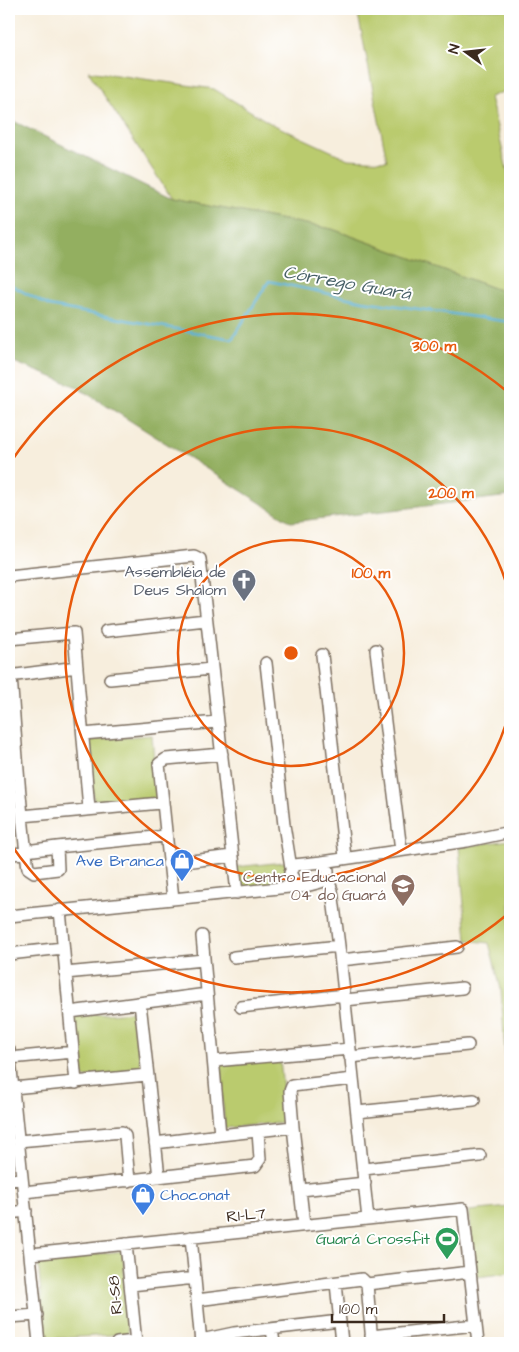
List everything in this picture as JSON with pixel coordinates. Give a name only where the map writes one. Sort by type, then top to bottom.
[{"type":"street","points":[[9,576],[197,556],[202,563],[211,669],[237,893]]},
{"type":"street","points":[[106,631],[206,620]]},
{"type":"street","points":[[9,639],[74,633],[89,809]]},
{"type":"street","points":[[376,650],[401,850]]},
{"type":"street","points":[[322,655],[345,857]]},
{"type":"street","points":[[266,663],[284,825],[291,871],[299,886]]},
{"type":"street","points":[[57,847],[58,869],[31,871],[28,868],[13,749],[10,676],[77,667]]},
{"type":"street","points":[[110,679],[211,669]]},
{"type":"street","points":[[84,734],[217,722]]},
{"type":"street","points":[[173,898],[158,769],[162,761],[222,754]]},
{"type":"street","points":[[22,816],[161,803]]},
{"type":"street","points":[[279,888],[296,864],[322,862],[509,833]]},
{"type":"street","points":[[9,854],[165,836]]},
{"type":"street","points":[[168,864],[232,856]]},
{"type":"street","points":[[322,862],[328,870],[327,878],[332,890],[368,1219]]},
{"type":"street","points":[[9,916],[316,884],[327,878]]},
{"type":"street","points":[[60,910],[76,1083]]},
{"type":"street","points":[[202,936],[220,1135]]},
{"type":"street","points":[[234,957],[339,946]]},
{"type":"street","points":[[341,960],[457,947]]},
{"type":"street","points":[[9,954],[63,948]]},
{"type":"street","points":[[65,973],[204,960]]},
{"type":"street","points":[[241,1007],[462,988]]},
{"type":"street","points":[[70,1012],[207,994]]},
{"type":"street","points":[[140,1003],[159,1177]]},
{"type":"street","points":[[214,1061],[468,1045]]},
{"type":"street","points":[[39,1343],[18,1141],[13,1128],[9,1054],[73,1052]]},
{"type":"street","points":[[11,1081],[76,1083],[147,1075]]},
{"type":"street","points":[[304,1225],[290,1091],[292,1086],[353,1079]]},
{"type":"street","points":[[357,1112],[474,1100]]},
{"type":"street","points":[[155,1143],[293,1127]]},
{"type":"street","points":[[18,1141],[122,1132],[125,1136],[129,1181]]},
{"type":"street","points":[[24,1192],[255,1166],[260,1159],[258,1132]]},
{"type":"street","points":[[364,1169],[480,1156]]},
{"type":"street","points":[[9,1180],[22,1179]]},
{"type":"street","points":[[301,1190],[365,1183]]},
{"type":"street","name":"R1-L7","points":[[31,1254],[464,1209],[470,1272]]},
{"type":"street","points":[[9,1213],[26,1211]]},
{"type":"street","points":[[191,1237],[201,1341],[234,1333],[340,1321]]},
{"type":"street","name":"R1-S8","points":[[126,1244],[136,1342]]},
{"type":"street","points":[[367,1284],[470,1272],[478,1343]]},
{"type":"street","points":[[131,1285],[195,1278]]},
{"type":"street","points":[[197,1300],[362,1279],[367,1284],[371,1339],[476,1325]]},
{"type":"street","points":[[336,1283],[342,1343]]},
{"type":"street","points":[[9,1317],[37,1315]]},
{"type":"street","points":[[272,1330],[274,1343]]},
{"type":"street","points":[[117,1343],[136,1342]]},
{"type":"green space","points":[[357,9],[510,9],[510,89],[490,97],[510,182],[510,294],[332,229],[172,199],[88,71],[214,89],[270,123],[348,159],[387,161]]},
{"type":"green space","points":[[9,119],[172,199],[332,229],[510,294],[510,496],[291,522],[75,386],[9,360]]},
{"type":"green space","points":[[152,735],[157,799],[94,804],[89,740]]},
{"type":"green space","points":[[510,840],[510,1134],[501,989],[489,943],[467,940],[459,847]]},
{"type":"green space","points":[[285,862],[286,870],[274,886],[237,890],[235,867]]},
{"type":"green space","points":[[135,1012],[141,1073],[80,1078],[73,1016]]},
{"type":"green space","points":[[280,1059],[286,1122],[225,1128],[219,1065]]},
{"type":"green space","points":[[510,1207],[510,1273],[477,1277],[469,1211]]},
{"type":"green space","points":[[123,1251],[128,1334],[45,1339],[38,1261]]},
{"type":"waterway","name":"Córrego Guará","points":[[9,284],[49,306],[232,339],[269,281],[363,301],[510,322]]},
{"type":"place","name":"Assembléia de Deus Shalom","points":[[244,602]]},
{"type":"place","name":"Ave Branca","points":[[182,882]]},
{"type":"place","name":"Centro Educacional 04 do Guará","points":[[403,907]]},
{"type":"place","name":"Choconat","points":[[143,1216]]},
{"type":"place","name":"Guará Crossfit","points":[[447,1260]]}]
